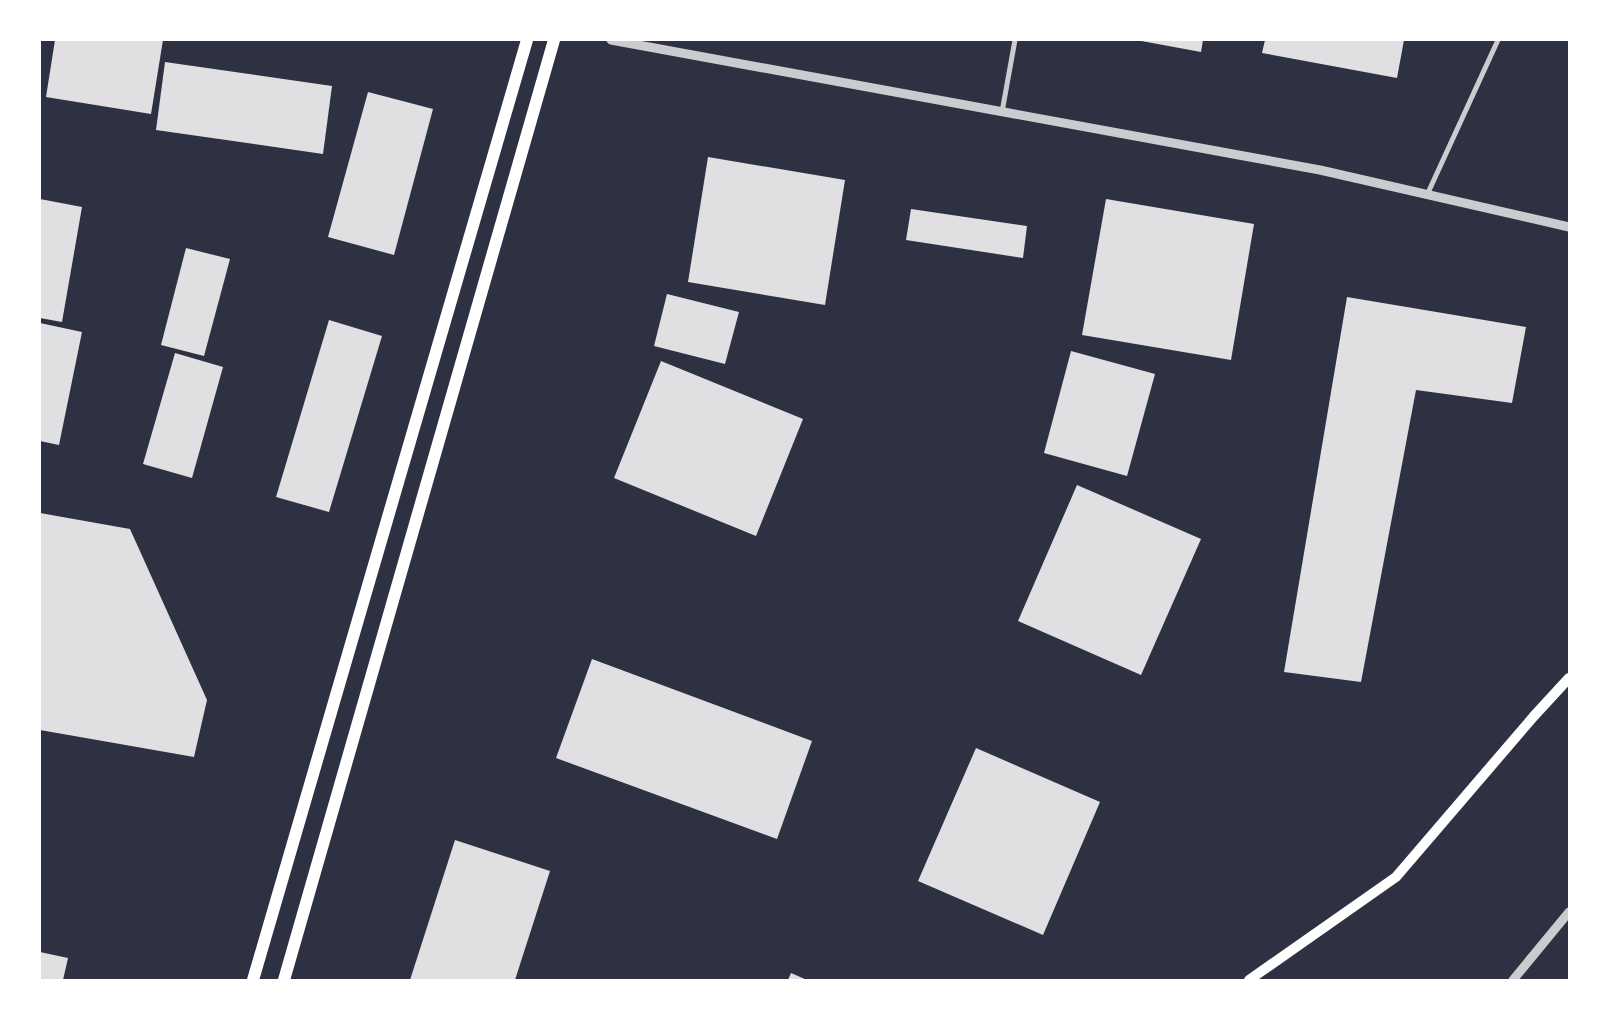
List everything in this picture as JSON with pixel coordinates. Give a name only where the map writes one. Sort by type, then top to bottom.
[{"type":"main road","points":[[253,980],[527,40]]},
{"type":"main road","points":[[284,980],[554,40]]},
{"type":"main road","points":[[1249,980],[1396,877],[1569,678]]},
{"type":"street","points":[[611,40],[1320,170],[1569,227]]},
{"type":"street","points":[[1002,112],[1015,40]]},
{"type":"street","points":[[1427,195],[1498,40]]},
{"type":"street","points":[[1513,980],[1569,912]]},
{"type":"building","points":[[55,40],[163,40],[151,114],[46,97]]},
{"type":"building","points":[[1136,40],[1203,40],[1201,52]]},
{"type":"building","points":[[1265,40],[1404,40],[1397,78],[1262,53]]},
{"type":"building","points":[[165,62],[332,86],[323,154],[156,130]]},
{"type":"building","points":[[368,92],[433,109],[394,255],[328,237]]},
{"type":"building","points":[[708,157],[845,180],[825,305],[688,282]]},
{"type":"building","points":[[40,199],[82,207],[62,322],[40,318]]},
{"type":"building","points":[[1106,199],[1254,224],[1231,360],[1082,335]]},
{"type":"building","points":[[911,209],[1027,226],[1023,258],[906,240]]},
{"type":"building","points":[[186,248],[230,259],[204,356],[161,345]]},
{"type":"building","points":[[667,294],[739,312],[725,364],[654,346]]},
{"type":"building","points":[[1347,297],[1526,327],[1512,403],[1416,390],[1361,682],[1284,672]]},
{"type":"building","points":[[329,320],[382,336],[329,512],[276,497]]},
{"type":"building","points":[[40,323],[82,332],[59,445],[40,441]]},
{"type":"building","points":[[1071,351],[1155,374],[1127,476],[1044,453]]},
{"type":"building","points":[[175,353],[223,367],[192,478],[143,464]]},
{"type":"building","points":[[661,361],[803,419],[756,536],[614,478]]},
{"type":"building","points":[[1077,485],[1201,539],[1141,675],[1018,621]]},
{"type":"building","points":[[40,513],[130,529],[207,700],[194,757],[40,730]]},
{"type":"building","points":[[592,659],[812,741],[777,839],[556,758]]},
{"type":"building","points":[[976,748],[1100,802],[1043,935],[918,881]]},
{"type":"building","points":[[455,840],[550,871],[515,980],[410,980]]},
{"type":"building","points":[[40,952],[68,958],[63,980],[40,980]]},
{"type":"building","points":[[791,973],[807,980],[788,980]]}]
